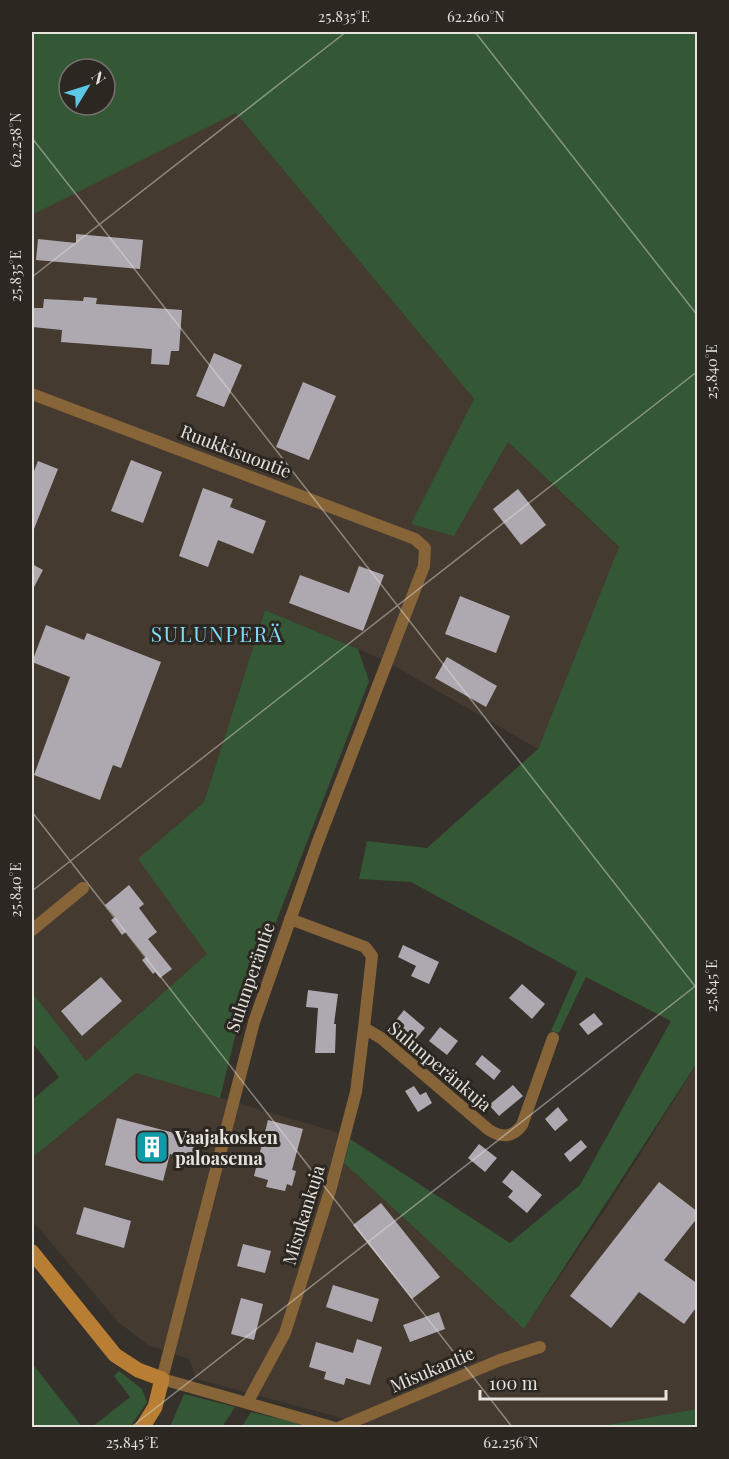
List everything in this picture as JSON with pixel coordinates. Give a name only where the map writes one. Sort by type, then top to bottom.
[{"type":"street","name":"Ruukkisuontie","points":[[32,394],[415,539],[425,548]]},
{"type":"street","name":"Sulunperäntie","points":[[142,1428],[155,1407],[254,1022],[290,919],[424,566],[425,548]]},
{"type":"street","points":[[32,930],[83,888]]},
{"type":"street","name":"Sulunperänkuja","points":[[290,919],[365,947],[372,956],[364,1028],[381,1038],[499,1136],[510,1135],[522,1125],[553,1038]]},
{"type":"street","name":"Misukankuja","points":[[247,1403],[285,1333],[313,1246],[356,1092],[364,1028]]},
{"type":"street","points":[[32,1252],[115,1355],[138,1370],[162,1379]]},
{"type":"street","name":"Misukantie","points":[[162,1379],[337,1428],[500,1360],[540,1347]]},
{"type":"shaded area","points":[[236,113],[474,399],[454,536],[508,442],[619,548],[538,749],[384,660],[265,610],[204,802],[139,859],[208,954],[86,1061],[32,992],[32,215]]},
{"type":"shaded area","points":[[697,1064],[697,1409],[595,1427],[366,1427],[364,1424],[196,1379],[189,1359],[148,1345],[118,1322],[32,1220],[32,1158],[136,1073],[340,1133],[334,1158],[344,1163],[524,1329],[605,1210]]},
{"type":"green space","points":[[32,32],[697,32],[697,1063],[524,1329],[344,1163],[350,1139],[510,1243],[580,1185],[671,1021],[586,977],[559,1033],[551,1031],[577,972],[411,882],[359,879],[367,841],[427,848],[538,749],[619,547],[508,442],[454,536],[411,524],[474,399],[236,113],[32,215]]},
{"type":"green space","points":[[265,610],[358,649],[369,681],[241,1013],[220,1098],[136,1073],[32,1158],[32,1100],[59,1077],[32,1042],[32,992],[86,1061],[207,954],[138,859],[204,802]]},
{"type":"green space","points":[[32,1363],[82,1427],[32,1427]]},
{"type":"green space","points":[[119,1371],[142,1389],[147,1402],[130,1427],[92,1427],[130,1397],[114,1376]]},
{"type":"green space","points":[[184,1394],[235,1407],[222,1427],[170,1427]]},
{"type":"green space","points":[[697,1409],[697,1427],[595,1427]]},
{"type":"green space","points":[[251,1412],[315,1427],[241,1428]]},
{"type":"building","points":[[76,234],[143,240],[140,269],[36,260],[38,239],[76,243]]},
{"type":"building","points":[[84,297],[97,298],[96,304],[182,310],[179,351],[171,351],[169,365],[151,364],[152,349],[61,342],[62,330],[32,327],[32,308],[43,308],[44,299],[83,301]]},
{"type":"building","points":[[214,353],[242,365],[224,407],[196,396]]},
{"type":"building","points":[[303,382],[336,396],[309,460],[276,447]]},
{"type":"building","points":[[131,460],[162,472],[143,523],[111,511]]},
{"type":"building","points":[[38,461],[58,469],[32,534],[32,476]]},
{"type":"building","points":[[203,488],[233,499],[230,507],[266,521],[253,554],[218,540],[208,567],[179,556]]},
{"type":"building","points":[[518,489],[546,525],[521,545],[493,509]]},
{"type":"building","points":[[32,564],[43,570],[32,591]]},
{"type":"building","points":[[359,566],[384,575],[363,631],[289,603],[300,575],[349,593]]},
{"type":"building","points":[[460,596],[510,616],[496,653],[445,634]]},
{"type":"building","points":[[46,625],[84,640],[87,633],[161,662],[121,768],[113,765],[100,800],[34,775],[70,677],[32,662]]},
{"type":"building","points":[[447,657],[497,686],[486,707],[435,678]]},
{"type":"building","points":[[129,885],[144,904],[139,908],[157,932],[148,939],[172,969],[160,978],[155,972],[153,974],[142,960],[146,957],[126,932],[122,935],[111,920],[115,917],[105,905]]},
{"type":"building","points":[[403,945],[439,962],[429,984],[411,976],[416,966],[398,957]]},
{"type":"building","points":[[101,977],[122,1001],[82,1036],[61,1011]]},
{"type":"building","points":[[522,984],[545,1004],[532,1019],[509,998]]},
{"type":"building","points":[[308,990],[338,994],[334,1024],[336,1024],[335,1053],[315,1053],[318,1008],[306,1007]]},
{"type":"building","points":[[404,1010],[425,1028],[414,1041],[393,1024]]},
{"type":"building","points":[[594,1013],[603,1024],[588,1035],[579,1024]]},
{"type":"building","points":[[440,1027],[458,1041],[447,1055],[429,1041]]},
{"type":"building","points":[[482,1055],[501,1071],[494,1080],[475,1064]]},
{"type":"building","points":[[513,1085],[523,1096],[499,1116],[489,1105]]},
{"type":"building","points":[[414,1086],[420,1095],[426,1092],[432,1103],[418,1112],[405,1091]]},
{"type":"building","points":[[558,1107],[568,1120],[555,1131],[545,1119]]},
{"type":"building","name":"Vaajakosken paloasema","points":[[117,1118],[197,1139],[192,1160],[170,1154],[163,1181],[105,1165]]},
{"type":"building","points":[[268,1120],[303,1129],[292,1170],[296,1171],[292,1186],[287,1184],[285,1191],[266,1187],[268,1180],[254,1176]]},
{"type":"building","points":[[581,1140],[587,1147],[570,1162],[564,1154]]},
{"type":"building","points":[[479,1144],[497,1158],[485,1172],[468,1158]]},
{"type":"building","points":[[512,1170],[542,1195],[527,1213],[508,1197],[513,1191],[502,1182]]},
{"type":"building","points":[[659,1182],[698,1212],[698,1217],[664,1260],[698,1284],[698,1305],[684,1324],[639,1292],[611,1328],[570,1296]]},
{"type":"building","points":[[381,1203],[440,1277],[412,1299],[353,1225]]},
{"type":"building","points":[[84,1207],[131,1221],[124,1248],[76,1234]]},
{"type":"building","points":[[243,1244],[271,1251],[265,1273],[237,1266]]},
{"type":"building","points":[[333,1285],[379,1299],[372,1322],[326,1307]]},
{"type":"building","points":[[241,1298],[263,1304],[254,1340],[231,1334]]},
{"type":"building","points":[[439,1312],[445,1329],[410,1342],[403,1325]]},
{"type":"building","points":[[357,1339],[382,1347],[370,1385],[346,1378],[344,1385],[324,1379],[326,1372],[309,1367],[316,1342],[353,1353]]},
{"type":"place","name":"Vaajakosken paloasema","points":[[152,1147]]},
{"type":"district","name":"SULUNPERÄ","points":[[217,633]]}]
